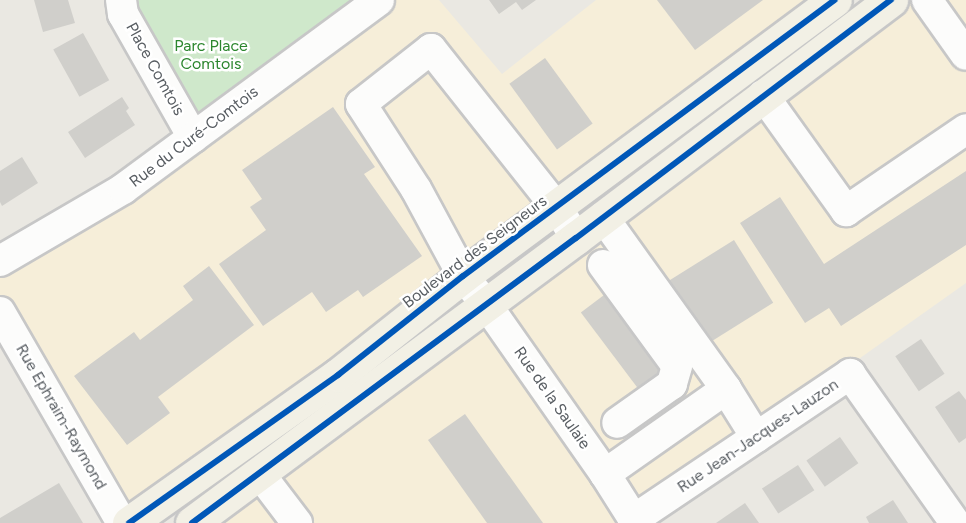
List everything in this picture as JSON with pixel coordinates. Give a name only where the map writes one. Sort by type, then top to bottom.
[{"type":"main road","name":"Boulevard des Seigneurs","points":[[129,523],[338,375],[463,276],[835,0]]},
{"type":"main road","points":[[192,523],[576,238],[891,0]]},
{"type":"street","name":"Place Comtois","points":[[121,0],[123,14],[193,137]]},
{"type":"street","name":"Rue du Curé-Comtois","points":[[0,261],[123,189],[379,0]]},
{"type":"street","points":[[927,0],[966,55]]},
{"type":"street","name":"Rue de la Saulaie","points":[[557,208],[431,49],[361,104],[416,189],[463,276],[486,304],[605,474],[634,522]]},
{"type":"street","points":[[763,95],[846,211],[966,129]]},
{"type":"street","points":[[557,208],[576,238]]},
{"type":"street","points":[[603,217],[726,389],[756,437]]},
{"type":"street","points":[[603,265],[677,366],[672,384],[617,423]]},
{"type":"street","name":"Rue Ephraim-Raymond","points":[[0,312],[122,523]]},
{"type":"street","name":"Rue Jean-Jacques-Lauzon","points":[[634,522],[850,374],[955,523]]},
{"type":"street","points":[[605,474],[726,389]]},
{"type":"street","points":[[259,472],[297,523]]},
{"type":"shaded area","points":[[379,0],[439,0],[502,74],[596,0],[831,0],[129,523],[0,312],[0,261]]},
{"type":"shaded area","points":[[891,0],[966,0],[966,283],[627,523],[195,523]]},
{"type":"green space","name":"Parc Place Comtois","points":[[121,0],[379,0],[193,137]]},
{"type":"building","points":[[34,0],[68,0],[75,23],[43,32]]},
{"type":"building","points":[[489,0],[536,0],[522,10],[516,2],[499,14]]},
{"type":"building","points":[[657,0],[763,0],[695,50]]},
{"type":"building","points":[[83,33],[109,80],[79,97],[53,49]]},
{"type":"building","points":[[545,58],[593,124],[557,149],[509,84]]},
{"type":"building","points":[[122,97],[129,108],[126,111],[135,125],[85,158],[68,132]]},
{"type":"building","points":[[333,107],[375,167],[364,174],[422,256],[363,297],[358,290],[326,312],[312,292],[263,326],[219,264],[266,230],[250,207],[262,199],[242,170]]},
{"type":"building","points":[[22,157],[38,183],[2,206],[0,171]]},
{"type":"building","points":[[966,171],[966,245],[841,326],[829,308],[805,323],[740,223],[780,197],[824,264]]},
{"type":"building","points":[[734,240],[773,303],[704,346],[664,283]]},
{"type":"building","points":[[209,266],[254,325],[158,397],[170,413],[127,445],[74,376],[134,332],[140,340],[193,300],[183,286]]},
{"type":"building","points":[[612,289],[670,366],[639,389],[581,312]]},
{"type":"building","points":[[921,339],[944,374],[919,391],[895,356]]},
{"type":"building","points":[[959,391],[966,400],[966,438],[959,443],[935,407]]},
{"type":"building","points":[[465,414],[543,523],[487,523],[428,440]]},
{"type":"building","points":[[840,437],[858,463],[825,487],[806,461]]},
{"type":"building","points":[[798,465],[814,490],[778,514],[762,488]]},
{"type":"building","points":[[59,483],[83,523],[0,523],[0,518]]},
{"type":"building","points":[[893,500],[908,523],[869,523],[866,517]]},
{"type":"building","points":[[745,503],[759,523],[716,523]]},
{"type":"cycle path","points":[[129,523],[338,375],[463,276],[835,0]]},
{"type":"cycle path","points":[[192,523],[576,238],[891,0]]}]
